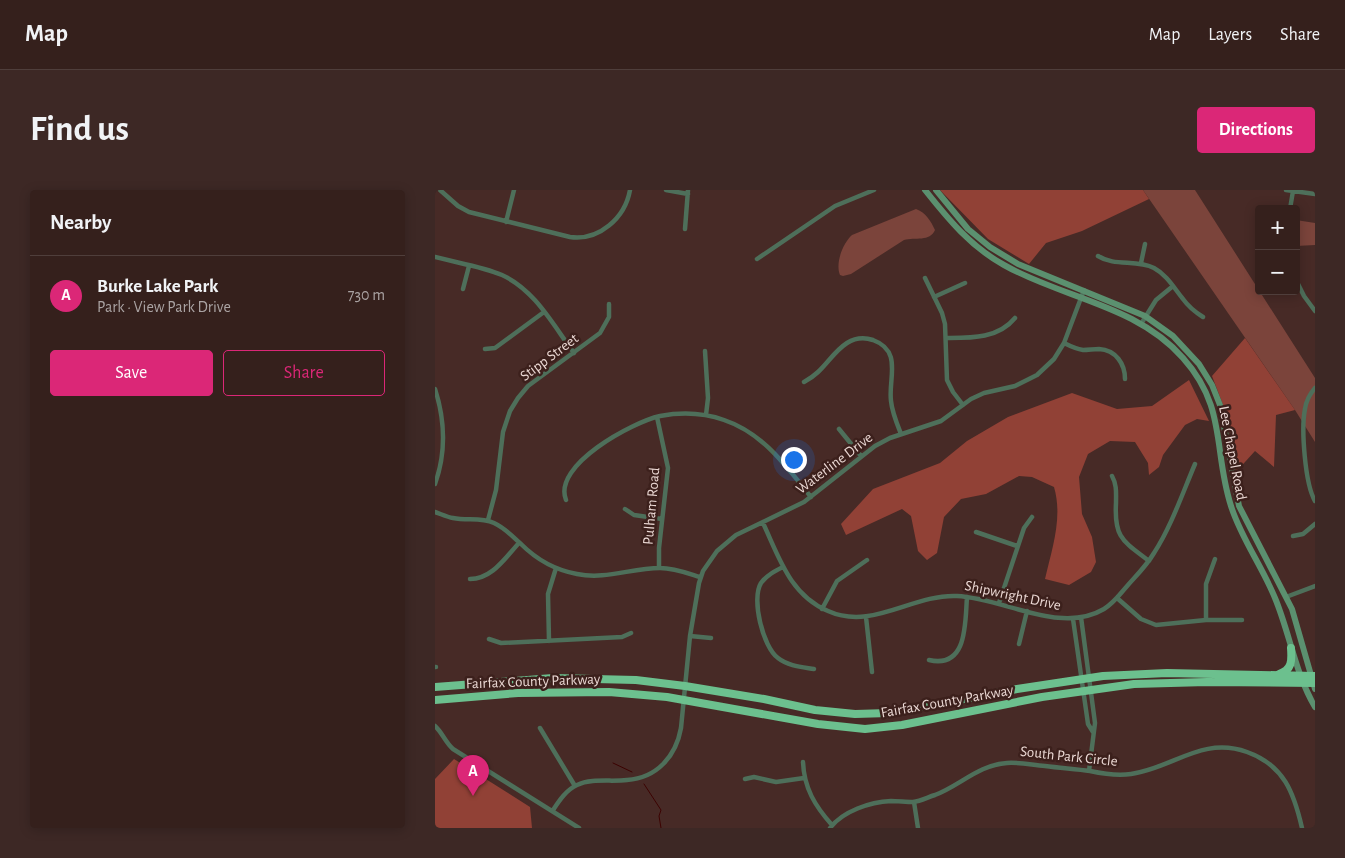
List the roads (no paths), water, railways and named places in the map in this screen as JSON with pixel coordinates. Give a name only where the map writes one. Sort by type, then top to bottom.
[{"type":"highway","points":[[1274,675],[1285,672],[1290,668],[1292,660],[1291,648]]},
{"type":"highway","name":"Fairfax County Parkway","points":[[435,688],[553,678],[636,680],[764,699],[815,710],[855,714],[889,713],[1085,678],[1167,674],[1274,675],[1300,676],[1314,681]]},
{"type":"highway","name":"Fairfax County Parkway","points":[[435,700],[518,693],[578,692],[648,695],[818,724],[865,728],[902,725],[1087,690],[1134,684],[1186,682],[1303,684],[1314,681]]},
{"type":"main road","name":"Lee Chapel Road","points":[[925,190],[955,227],[987,254],[1013,270],[1141,324],[1160,336],[1179,353],[1191,368],[1202,385],[1214,414],[1224,479],[1234,515],[1275,598],[1300,676],[1315,707]]},
{"type":"main road","name":"Lee Chapel Road","points":[[936,190],[968,229],[990,247],[1018,264],[1145,316],[1163,327],[1181,343],[1199,364],[1212,385],[1220,405],[1225,424],[1232,478],[1239,506],[1286,597],[1314,681]]},
{"type":"main road","points":[[1224,479],[1232,478]]},
{"type":"street","points":[[440,190],[463,209],[476,214],[570,237],[590,236],[604,229],[619,215],[627,204],[630,190]]},
{"type":"street","points":[[507,222],[513,190]]},
{"type":"street","points":[[666,190],[688,192],[685,229]]},
{"type":"street","points":[[757,259],[835,206],[864,192],[874,190]]},
{"type":"street","points":[[1286,190],[1315,194]]},
{"type":"street","points":[[1291,205],[1293,191]]},
{"type":"street","points":[[1141,263],[1145,244]]},
{"type":"street","points":[[1098,256],[1108,262],[1141,263],[1160,272],[1189,306],[1203,317]]},
{"type":"street","points":[[435,258],[496,272],[509,279],[528,293],[574,353]]},
{"type":"street","points":[[463,289],[469,266]]},
{"type":"street","points":[[925,278],[944,320],[947,380],[963,405]]},
{"type":"street","points":[[934,297],[965,283]]},
{"type":"street","points":[[1141,324],[1156,300],[1173,286]]},
{"type":"street","points":[[1300,288],[1315,311]]},
{"type":"street","name":"Waterline Drive","points":[[575,786],[587,782],[636,779],[661,767],[671,754],[678,741],[690,636],[700,577],[711,558],[724,544],[736,535],[795,507],[811,497],[875,446],[901,434],[941,421],[984,393],[1015,386],[1033,378],[1050,364],[1064,343],[1084,290]]},
{"type":"street","name":"Stipp Street","points":[[488,520],[496,490],[503,432],[510,411],[517,398],[528,386],[596,337],[603,329],[609,317],[609,304]]},
{"type":"street","points":[[485,349],[495,348],[544,312]]},
{"type":"street","points":[[946,338],[985,336],[1007,326],[1015,318]]},
{"type":"street","points":[[804,382],[821,371],[840,349],[848,343],[862,338],[876,342],[884,347],[891,358],[893,369],[891,400],[901,434]]},
{"type":"street","points":[[1064,343],[1081,349],[1099,349],[1110,352],[1122,363],[1125,370],[1125,379]]},
{"type":"street","points":[[705,351],[708,398],[706,415]]},
{"type":"street","points":[[1315,388],[1307,402],[1304,417],[1306,473],[1315,501]]},
{"type":"street","points":[[435,389],[442,420],[443,438],[441,463],[435,484]]},
{"type":"street","points":[[566,500],[566,482],[571,470],[579,461],[629,428],[657,417],[687,413],[706,415],[734,424],[758,438],[777,456],[811,497]]},
{"type":"street","name":"Pulham Road","points":[[657,417],[668,468],[659,548],[659,568]]},
{"type":"street","points":[[839,429],[861,456]]},
{"type":"street","points":[[435,462],[441,463]]},
{"type":"street","name":"Shipwright Drive","points":[[763,523],[783,567],[801,593],[822,608],[840,616],[866,617],[933,598],[952,596],[999,603],[1055,618],[1073,619],[1103,610],[1117,598],[1149,561],[1161,540],[1195,464]]},
{"type":"street","points":[[1112,476],[1117,487],[1115,518],[1118,532],[1126,544],[1149,561]]},
{"type":"street","points":[[625,509],[634,515],[663,519]]},
{"type":"street","points":[[435,512],[453,518],[488,520],[505,529],[537,557],[556,568],[578,574],[598,576],[659,568],[678,570],[700,577]]},
{"type":"street","points":[[999,603],[1025,525],[1033,517]]},
{"type":"street","points":[[1293,536],[1303,534],[1315,524]]},
{"type":"street","points":[[976,532],[1017,546]]},
{"type":"street","points":[[470,579],[479,579],[489,574],[519,543]]},
{"type":"street","points":[[1206,620],[1206,584],[1215,559]]},
{"type":"street","points":[[822,608],[837,581],[867,560]]},
{"type":"street","points":[[783,567],[767,576],[757,592],[757,605],[766,641],[772,652],[782,661],[791,665],[814,669]]},
{"type":"street","points":[[549,640],[548,594],[556,568]]},
{"type":"street","points":[[1286,597],[1315,586]]},
{"type":"street","points":[[929,660],[939,662],[947,660],[959,649],[963,637],[967,597]]},
{"type":"street","points":[[1117,598],[1141,619],[1152,624],[1161,625],[1206,620],[1242,620]]},
{"type":"street","points":[[1019,644],[1027,611]]},
{"type":"street","points":[[866,617],[872,672]]},
{"type":"street","points":[[1081,617],[1088,724],[1093,732]]},
{"type":"street","points":[[1073,619],[1095,723],[1089,771]]},
{"type":"street","points":[[489,639],[501,643],[622,637],[631,633]]},
{"type":"street","points":[[690,636],[711,638]]},
{"type":"street","points":[[435,726],[446,743],[453,749],[579,828]]},
{"type":"street","points":[[540,728],[575,786],[566,793],[553,810]]},
{"type":"street","name":"South Park Circle","points":[[831,826],[852,811],[867,805],[889,801],[914,802],[944,791],[978,770],[997,764],[1018,763],[1109,775],[1133,774],[1155,768],[1203,749],[1223,747],[1235,748],[1258,756],[1279,773],[1292,794],[1302,828]]},
{"type":"street","points":[[803,762],[804,778],[815,804],[831,826]]},
{"type":"street","points":[[745,779],[754,777],[776,782],[804,778]]},
{"type":"street","points":[[914,802],[918,828]]},
{"type":"waterway","points":[[613,763],[632,772]]},
{"type":"waterway","points":[[644,784],[661,810],[659,816],[661,828]]},
{"type":"place","name":"Burke Lake Park","points":[[473,796]]}]
